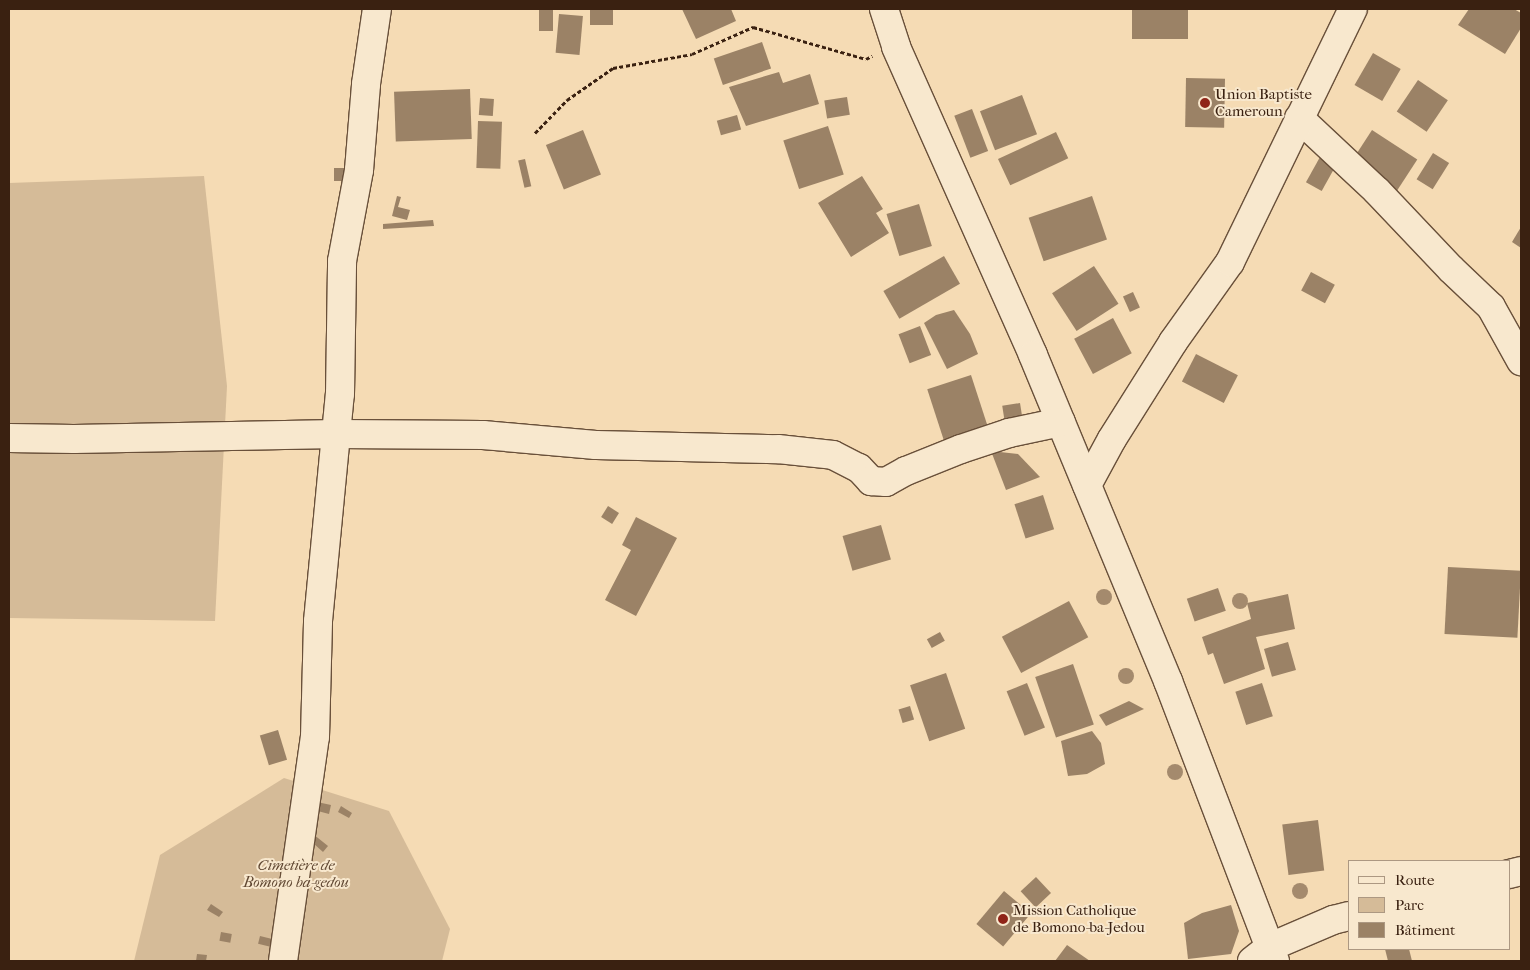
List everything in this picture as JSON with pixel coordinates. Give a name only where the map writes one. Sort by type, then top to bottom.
[{"type":"street","points":[[283,961],[315,736],[318,620],[340,394],[342,261],[359,170],[366,84],[378,9]]},
{"type":"street","points":[[884,9],[896,48],[1061,422],[1168,681],[1266,956],[1333,920],[1348,916]]},
{"type":"street","points":[[1087,485],[1112,439],[1173,342],[1230,262],[1354,9]]},
{"type":"street","points":[[1299,118],[1377,191],[1451,269],[1491,307],[1521,361]]},
{"type":"street","points":[[9,438],[74,439],[337,434],[483,435],[596,445],[778,449],[833,455],[859,468],[871,481],[886,482],[906,471],[969,446],[1009,433],[1061,422]]},
{"type":"path","points":[[535,134],[567,100],[613,68],[692,54],[753,27],[866,58],[896,48]]},
{"type":"green space","points":[[204,176],[227,386],[215,621],[9,618],[9,183]]},
{"type":"green space","name":"Cimetière de Bomono ba-gedou","points":[[284,778],[389,811],[450,929],[442,961],[134,961],[160,855]]},
{"type":"building","points":[[539,9],[553,9],[553,31],[539,31]]},
{"type":"building","points":[[590,9],[613,9],[613,25],[590,25]]},
{"type":"building","points":[[682,9],[731,9],[736,21],[696,39]]},
{"type":"building","points":[[1132,9],[1188,9],[1188,39],[1132,39]]},
{"type":"building","points":[[1469,9],[1514,9],[1521,13],[1521,28],[1505,54],[1458,25]]},
{"type":"building","points":[[559,14],[583,16],[580,55],[556,53]]},
{"type":"building","points":[[762,42],[771,68],[723,85],[714,59]]},
{"type":"building","points":[[1373,53],[1401,69],[1382,101],[1354,85]]},
{"type":"building","points":[[779,72],[783,83],[810,74],[819,104],[746,126],[729,87]]},
{"type":"building","name":"Union Baptiste Cameroun","points":[[1186,78],[1225,79],[1224,128],[1185,127]]},
{"type":"building","points":[[1418,80],[1448,100],[1427,132],[1397,112]]},
{"type":"building","points":[[470,89],[472,139],[396,142],[394,92]]},
{"type":"building","points":[[1022,95],[1037,134],[995,150],[980,111]]},
{"type":"building","points":[[847,97],[850,115],[827,118],[824,101]]},
{"type":"building","points":[[480,98],[494,99],[493,116],[479,115]]},
{"type":"building","points":[[972,109],[988,151],[970,158],[954,116]]},
{"type":"building","points":[[737,115],[741,129],[721,135],[717,121]]},
{"type":"building","points":[[478,121],[502,122],[500,169],[476,168]]},
{"type":"building","points":[[828,126],[844,175],[799,189],[783,141]]},
{"type":"building","points":[[583,130],[601,175],[564,189],[546,145]]},
{"type":"building","points":[[1372,130],[1417,159],[1397,190],[1352,161]]},
{"type":"building","points":[[1056,132],[1068,158],[1010,185],[998,159]]},
{"type":"building","points":[[1433,153],[1449,163],[1433,189],[1417,179]]},
{"type":"building","points":[[1320,157],[1336,166],[1322,191],[1306,182]]},
{"type":"building","points":[[525,159],[531,186],[524,188],[518,161]]},
{"type":"building","points":[[334,168],[348,168],[348,181],[334,181]]},
{"type":"building","points":[[862,176],[883,209],[876,213],[889,233],[851,257],[818,203]]},
{"type":"building","points":[[397,196],[401,197],[398,207],[410,210],[407,220],[392,216]]},
{"type":"building","points":[[1092,196],[1107,239],[1044,261],[1029,218]]},
{"type":"building","points":[[919,204],[932,246],[899,256],[886,214]]},
{"type":"building","points":[[433,220],[434,226],[383,229],[383,224]]},
{"type":"building","points":[[1521,227],[1521,248],[1512,242]]},
{"type":"building","points":[[944,256],[960,284],[899,319],[883,291]]},
{"type":"building","points":[[1094,266],[1119,304],[1077,331],[1052,293]]},
{"type":"building","points":[[1311,272],[1335,285],[1325,303],[1301,291]]},
{"type":"building","points":[[1133,292],[1140,308],[1130,312],[1123,296]]},
{"type":"building","points":[[954,310],[970,334],[978,354],[947,369],[924,323],[936,315]]},
{"type":"building","points":[[1113,318],[1132,353],[1093,374],[1074,339]]},
{"type":"building","points":[[920,326],[931,355],[910,363],[899,334]]},
{"type":"building","points":[[1196,354],[1238,375],[1224,403],[1182,382]]},
{"type":"building","points":[[971,375],[990,433],[946,447],[927,389]]},
{"type":"building","points":[[1020,403],[1022,416],[1004,419],[1002,406]]},
{"type":"building","points":[[991,451],[1018,454],[1040,477],[1006,490]]},
{"type":"building","points":[[1043,495],[1054,529],[1026,539],[1014,504]]},
{"type":"building","points":[[608,506],[619,513],[612,524],[601,517]]},
{"type":"building","points":[[636,517],[677,538],[636,616],[605,600],[631,550],[622,545]]},
{"type":"building","points":[[881,525],[891,560],[852,571],[843,536]]},
{"type":"building","points":[[1448,567],[1521,571],[1517,638],[1444,634]]},
{"type":"building","points":[[1218,588],[1226,611],[1195,621],[1187,599]]},
{"type":"building","points":[[1288,594],[1295,629],[1256,637],[1265,669],[1224,684],[1213,653],[1208,655],[1202,637],[1251,619],[1247,603]]},
{"type":"building","points":[[1069,601],[1088,637],[1021,673],[1002,637]]},
{"type":"building","points":[[940,632],[945,641],[932,648],[927,639]]},
{"type":"building","points":[[1288,642],[1296,670],[1272,677],[1264,649]]},
{"type":"building","points":[[1073,664],[1094,725],[1056,738],[1035,677]]},
{"type":"building","points":[[946,673],[965,729],[929,741],[910,685]]},
{"type":"building","points":[[1027,683],[1045,728],[1025,736],[1007,691]]},
{"type":"building","points":[[1262,683],[1273,716],[1246,725],[1235,692]]},
{"type":"building","points":[[1129,701],[1144,709],[1106,726],[1099,715]]},
{"type":"building","points":[[910,706],[914,719],[903,723],[899,710]]},
{"type":"building","points":[[278,730],[287,760],[269,765],[260,736]]},
{"type":"building","points":[[1092,731],[1101,743],[1105,764],[1087,774],[1068,776],[1061,741]]},
{"type":"building","points":[[317,802],[331,805],[329,814],[314,810]]},
{"type":"building","points":[[341,806],[352,813],[349,818],[338,812]]},
{"type":"building","points":[[1318,820],[1324,871],[1288,875],[1282,824]]},
{"type":"building","points":[[308,830],[328,846],[323,852],[304,835]]},
{"type":"building","points":[[1036,877],[1051,893],[1036,907],[1021,891]]},
{"type":"building","name":"Mission Catholique de Bomono-ba-Jedou","points":[[1004,891],[1031,913],[1003,946],[976,924]]},
{"type":"building","points":[[211,904],[223,912],[219,917],[207,910]]},
{"type":"building","points":[[1231,905],[1239,931],[1231,954],[1188,959],[1184,923],[1202,913]]},
{"type":"building","points":[[221,932],[232,934],[230,943],[219,941]]},
{"type":"building","points":[[260,936],[280,941],[278,949],[258,944]]},
{"type":"building","points":[[1067,945],[1090,961],[1055,961]]},
{"type":"building","points":[[1385,950],[1409,950],[1412,961],[1388,961]]},
{"type":"building","points":[[197,954],[207,955],[206,961],[196,961]]},
{"type":"place","name":"Union Baptiste Cameroun","points":[[1205,103]]},
{"type":"place","name":"Mission Catholique de Bomono-ba-Jedou","points":[[1003,919]]}]
